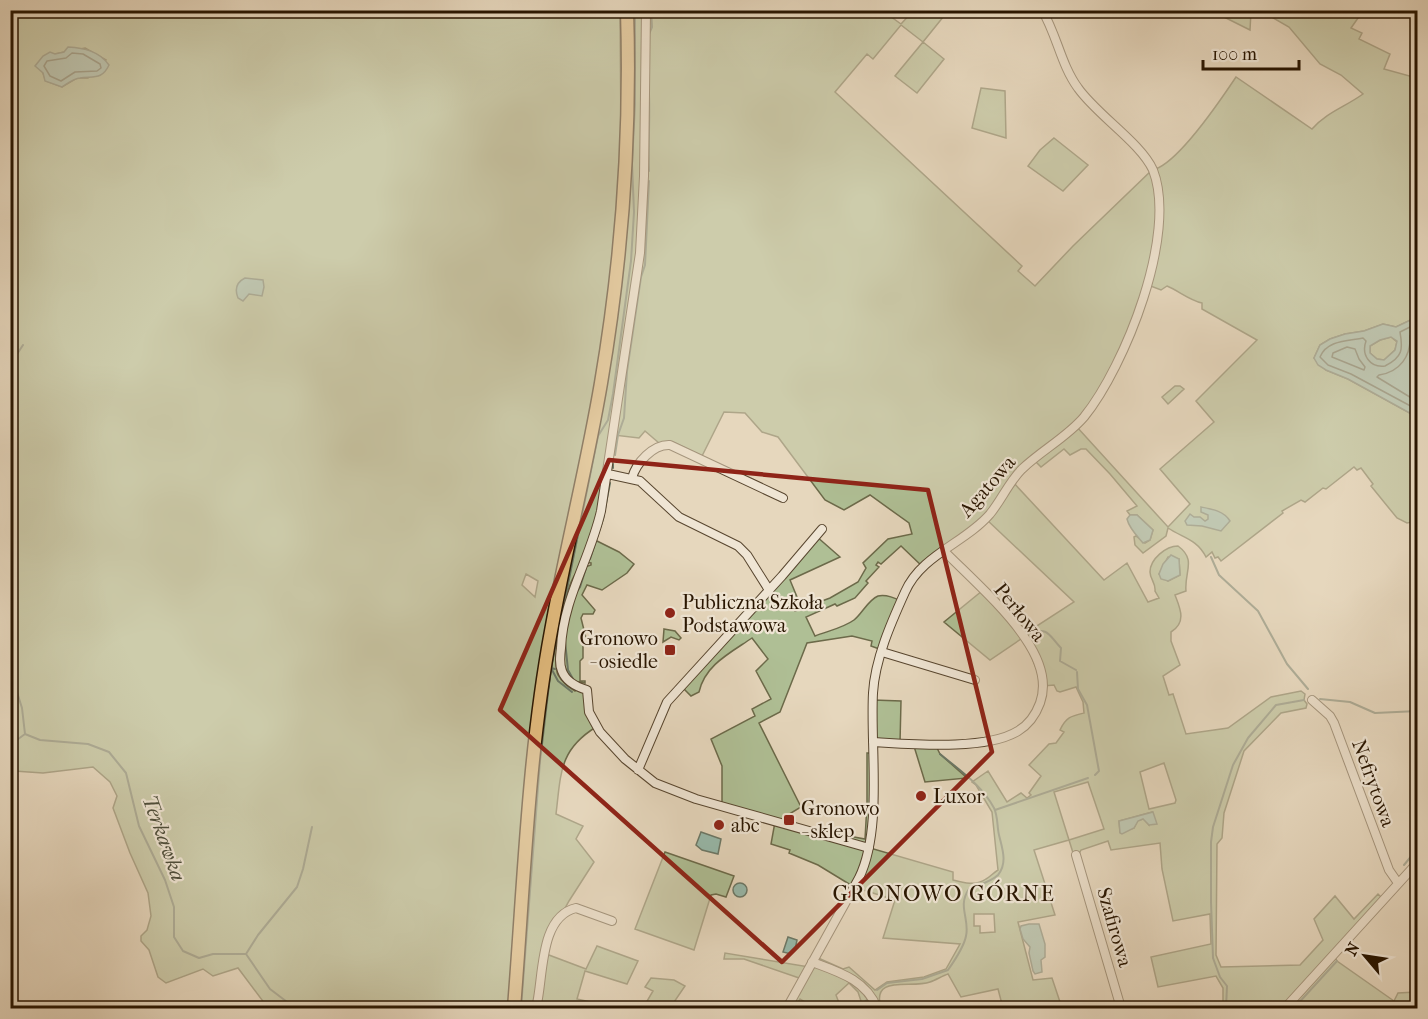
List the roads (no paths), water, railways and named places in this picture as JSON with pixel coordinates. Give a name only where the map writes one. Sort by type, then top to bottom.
[{"type":"highway","points":[[514,1008],[538,718],[551,630],[601,384],[620,240],[627,147],[627,10]]},
{"type":"street","points":[[646,10],[642,237],[608,474],[598,522],[573,588],[562,630],[560,665],[562,673],[573,685],[587,690],[589,712],[596,727],[638,770],[658,785],[683,795],[869,848]]},
{"type":"street","name":"Agatowa","points":[[787,1008],[861,872],[869,848],[872,812],[873,691],[882,651],[909,584],[923,567],[981,523],[1017,474],[1076,425],[1095,402],[1135,324],[1153,264],[1158,213],[1152,170],[1142,154],[1094,108],[1075,85],[1064,65],[1042,10]]},
{"type":"street","points":[[632,478],[637,466],[654,449],[662,445],[670,445],[783,498]]},
{"type":"street","points":[[608,474],[640,481],[679,518],[738,546],[747,555],[769,590]]},
{"type":"street","points":[[638,770],[667,702],[822,530]]},
{"type":"street","name":"Perłowa","points":[[873,742],[964,744],[988,741],[1020,730],[1033,717],[1040,703],[1043,689],[1042,678],[1026,639],[1012,621],[944,551]]},
{"type":"street","points":[[882,651],[975,680]]},
{"type":"street","name":"Nefrytowa","points":[[1312,700],[1330,716],[1334,723],[1389,870],[1398,883]]},
{"type":"street","name":"Szafirowa","points":[[1076,855],[1121,1008]]},
{"type":"street","points":[[1285,1008],[1418,862]]},
{"type":"street","points":[[536,1008],[544,950],[556,924],[564,915],[576,908],[612,921]]},
{"type":"street","points":[[812,962],[853,979],[869,993],[877,1008]]},
{"type":"water","points":[[68,47],[91,51],[101,56],[109,65],[100,75],[75,79],[62,87],[45,81],[43,73],[35,66],[43,56],[50,52],[55,54],[64,52]]},
{"type":"water","points":[[245,278],[263,280],[262,296],[249,294],[243,301],[238,298],[237,286]]},
{"type":"water","points":[[1417,317],[1417,417],[1348,379],[1326,370],[1318,365],[1314,358],[1320,345],[1330,339],[1383,324],[1396,327]],"holes":[[[1391,337],[1397,341],[1395,350],[1384,360],[1377,359],[1370,353],[1370,346],[1380,340]]]},
{"type":"water","points":[[1201,507],[1221,513],[1230,521],[1221,531],[1187,525],[1185,521],[1190,514],[1205,521],[1208,519],[1208,515],[1201,512]]},
{"type":"water","points":[[1130,515],[1137,515],[1153,530],[1150,540],[1143,543],[1136,535],[1127,519]]},
{"type":"water","points":[[1171,555],[1179,559],[1180,575],[1168,581],[1161,579],[1159,574],[1163,564]]},
{"type":"water","points":[[1153,812],[1157,824],[1149,825],[1143,819],[1138,821],[1134,828],[1120,833],[1119,821]]},
{"type":"water","points":[[701,832],[721,839],[718,854],[702,850],[696,845]]},
{"type":"water","points":[[737,883],[743,883],[747,890],[743,897],[737,897],[733,893],[733,887]]},
{"type":"water","points":[[1039,924],[1045,944],[1045,957],[1041,960],[1042,972],[1035,974],[1029,953],[1030,947],[1023,939],[1020,929],[1021,926]]},
{"type":"water","points":[[788,937],[797,940],[795,950],[791,954],[783,952]]},
{"type":"waterway","points":[[521,1008],[540,761],[551,668],[598,436],[608,420],[631,261],[634,212],[632,164],[635,104],[635,10]]},
{"type":"waterway","points":[[649,34],[652,27],[651,10]]},
{"type":"waterway","points":[[649,94],[649,171]]},
{"type":"waterway","points":[[615,455],[618,435],[624,418],[627,371],[641,277],[645,265],[649,181]]},
{"type":"waterway","points":[[10,365],[23,345]]},
{"type":"waterway","points":[[590,559],[603,519],[610,483]]},
{"type":"waterway","points":[[1211,557],[1219,575],[1258,611],[1287,664],[1308,689]]},
{"type":"waterway","points":[[576,593],[586,568]]},
{"type":"waterway","points":[[1029,633],[1036,631],[1048,633],[1061,648],[1060,661],[1076,670]]},
{"type":"waterway","points":[[565,641],[568,670],[573,679]]},
{"type":"waterway","points":[[555,669],[551,668],[558,681],[572,692]]},
{"type":"waterway","name":"Terkawka","points":[[10,670],[22,708],[25,734],[40,740],[88,744],[109,752],[126,773],[139,826],[165,880],[174,907],[174,937],[183,951],[199,958],[213,954],[246,954],[270,989],[295,1008]]},
{"type":"waterway","points":[[1077,672],[1078,689],[1087,705],[1099,771],[1095,775]]},
{"type":"waterway","points":[[1320,699],[1350,702],[1375,713],[1418,711]]},
{"type":"waterway","points":[[1226,1008],[1227,986],[1220,977],[1213,958],[1211,902],[1213,827],[1233,765],[1248,738],[1276,705],[1304,700]]},
{"type":"waterway","points":[[10,745],[25,734]]},
{"type":"waterway","points":[[877,990],[887,983],[922,979],[948,970],[966,936],[964,901],[969,889],[998,875],[1003,866],[1003,850],[994,808],[977,785],[940,754]]},
{"type":"waterway","points":[[995,810],[1088,778]]},
{"type":"waterway","points":[[246,954],[258,935],[297,887],[312,827]]},
{"type":"waterway","points":[[1404,865],[1418,848]]},
{"type":"waterway","points":[[1294,1008],[1337,961]]},
{"type":"waterway","points":[[857,1008],[868,999]]},
{"type":"place","name":"Publiczna Szkoła Podstawowa","points":[[670,613]]},
{"type":"place","name":"Gronowo - osiedle","points":[[670,650]]},
{"type":"place","name":"Luxor","points":[[921,796]]},
{"type":"place","name":"Gronowo - sklep","points":[[789,820]]},
{"type":"place","name":"abc","points":[[719,825]]},
{"type":"district","name":"GRONOWO GÓRNE","points":[[944,893]]}]
